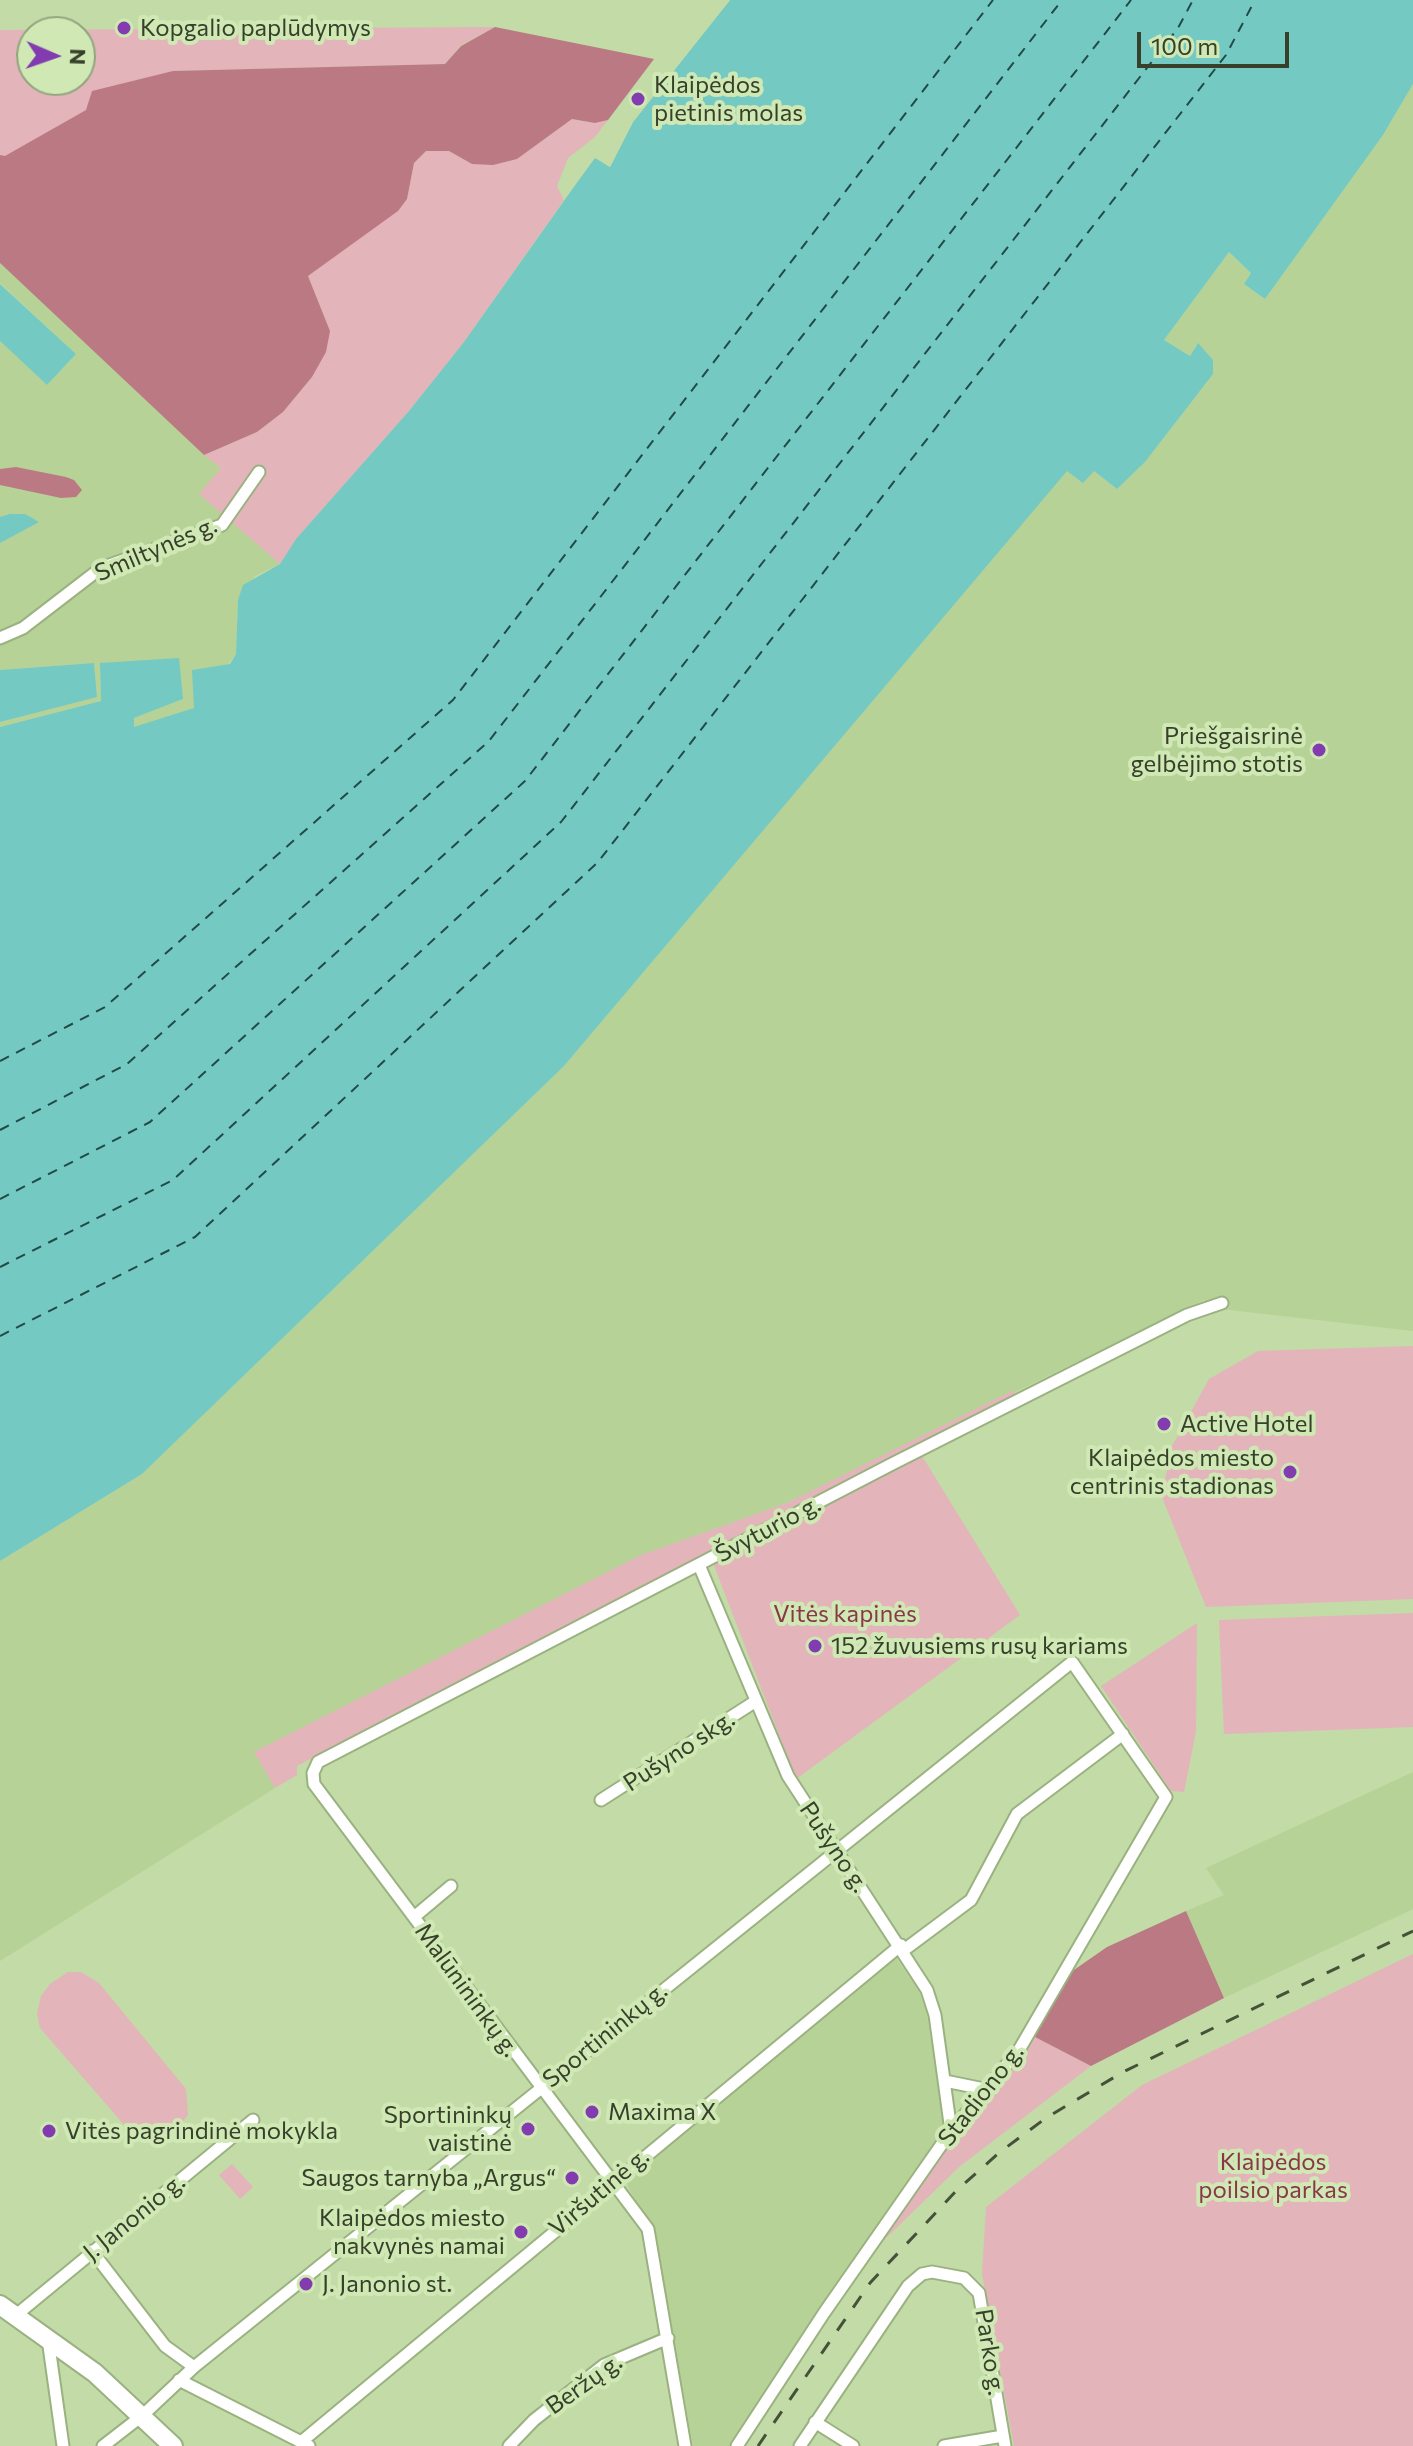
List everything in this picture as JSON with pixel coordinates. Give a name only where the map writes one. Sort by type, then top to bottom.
[{"type":"main road","name":"J. Janonio g.","points":[[8,2310],[143,2415],[173,2446]]},
{"type":"street","name":"Smiltynės g.","points":[[0,638],[23,628],[101,568],[222,525],[259,472]]},
{"type":"street","name":"Švyturio g.","points":[[318,1762],[1077,1369],[1187,1315],[1222,1303]]},
{"type":"street","name":"Pušyno g.","points":[[699,1565],[788,1776],[902,1948],[933,2003],[951,2131]]},
{"type":"street","name":"Stadiono g.","points":[[737,2446],[824,2313],[951,2131],[989,2090],[1019,2050],[1166,1797],[1072,1662]]},
{"type":"street","name":"Sportininkų g.","points":[[103,2446],[143,2415],[194,2367],[1072,1662]]},
{"type":"street","name":"Pušyno skg.","points":[[601,1800],[756,1701]]},
{"type":"street","points":[[902,1948],[971,1900],[1017,1814],[1123,1734]]},
{"type":"street","name":"Malūnininkų g.","points":[[318,1762],[313,1773],[314,1784],[539,2088],[613,2179],[648,2229],[685,2446]]},
{"type":"street","points":[[414,1917],[451,1886]]},
{"type":"street","name":"Viršutinė g.","points":[[305,2444],[613,2179],[902,1948]]},
{"type":"street","points":[[945,2081],[989,2090]]},
{"type":"street","name":"J. Janonio g.","points":[[8,2310],[92,2251],[253,2120]]},
{"type":"street","points":[[92,2251],[165,2346],[194,2367]]},
{"type":"street","name":"Parko g.","points":[[815,2422],[908,2286],[922,2274],[945,2273],[964,2278],[979,2293],[1004,2441]]},
{"type":"street","name":"Beržų g.","points":[[509,2446],[534,2420],[604,2365],[668,2338]]},
{"type":"street","points":[[48,2339],[63,2446]]},
{"type":"street","points":[[179,2380],[305,2444]]},
{"type":"street","points":[[800,2446],[815,2422],[853,2446]]},
{"type":"street","points":[[944,2446],[1004,2441]]},
{"type":"shaded area","points":[[495,27],[654,59],[608,120],[595,123],[572,119],[517,159],[493,165],[472,164],[449,151],[426,151],[414,163],[407,199],[398,211],[308,276],[330,331],[326,352],[312,377],[283,412],[257,432],[204,455],[0,263],[0,155],[5,156],[86,110],[90,96],[96,96],[96,90],[173,71],[445,64],[461,46]]},
{"type":"shaded area","points":[[1413,84],[1413,1331],[1221,1309],[1204,1300],[787,1503],[641,1555],[255,1752],[275,1788],[0,1961],[0,1561],[142,1474],[564,1066],[1067,470],[1094,471],[1117,489],[1145,462],[1213,374],[1197,344],[1190,356],[1164,340],[1229,252],[1251,273],[1244,284],[1265,299],[1383,135]]},
{"type":"shaded area","points":[[0,263],[221,468],[200,494],[280,564],[255,576],[238,600],[236,654],[195,708],[134,727],[134,718],[183,699],[100,663],[101,701],[0,727],[0,722],[97,696],[94,663],[0,670],[0,341],[47,385],[76,354],[0,283]]},
{"type":"shaded area","points":[[16,467],[66,477],[74,480],[82,490],[76,497],[61,498],[0,485],[0,469]]},
{"type":"shaded area","points":[[1413,1772],[1413,1909],[1224,1998],[1186,1911],[1224,1895],[1206,1868]]},
{"type":"shaded area","points":[[1186,1911],[1224,1998],[1091,2066],[1033,2036],[1071,1972],[1107,1947]]},
{"type":"shaded area","points":[[896,1958],[919,1991],[927,2015],[943,2124],[941,2134],[825,2301],[733,2446],[693,2446],[655,2234],[628,2187],[627,2178]]},
{"type":"green space","points":[[495,27],[461,45],[445,64],[173,71],[86,110],[5,157],[0,155],[0,30],[16,30],[16,96],[96,96],[96,29]]},
{"type":"green space","points":[[572,119],[595,123],[608,120],[595,137],[568,158],[557,186],[564,200],[464,342],[409,411],[296,539],[280,564],[199,494],[221,468],[204,455],[257,432],[283,412],[312,377],[330,331],[308,276],[398,210],[407,199],[414,163],[426,151],[449,151],[472,164],[517,159]]},
{"type":"green space","name":"Klaipėdos miesto centrinis stadionas","points":[[1413,1346],[1413,1599],[1206,1607],[1162,1497],[1171,1448],[1209,1379],[1258,1351]]},
{"type":"green space","points":[[1014,1390],[1016,1396],[297,1766],[297,1775],[275,1788],[254,1752],[641,1555],[787,1503]]},
{"type":"green space","name":"Vitės kapinės","points":[[922,1456],[1020,1615],[796,1779],[713,1563]]},
{"type":"green space","points":[[1413,1613],[1413,1727],[1224,1734],[1219,1620]]},
{"type":"green space","points":[[1197,1623],[1196,1731],[1184,1792],[1171,1791],[1101,1686]]},
{"type":"green space","name":"Klaipėdos poilsio parkas","points":[[1413,1954],[1413,2446],[1014,2446],[982,2274],[986,2207],[1142,2085]]},
{"type":"green space","points":[[68,1972],[81,1972],[99,1983],[186,2089],[188,2115],[169,2138],[155,2142],[132,2134],[40,2028],[37,2013],[41,1996],[50,1984]]},
{"type":"green space","points":[[1033,2036],[1091,2066],[959,2167],[880,2244],[878,2242],[942,2152],[1012,2069]]},
{"type":"green space","points":[[232,2164],[253,2187],[240,2199],[219,2175]]},
{"type":"water","points":[[730,0],[1413,0],[1413,84],[1383,135],[1265,299],[1244,284],[1251,273],[1229,252],[1164,340],[1190,356],[1198,343],[1213,360],[1213,374],[1145,462],[1117,489],[1094,471],[1083,483],[1067,471],[564,1066],[142,1474],[0,1561],[0,727],[101,701],[100,663],[179,658],[183,699],[134,718],[134,727],[194,708],[192,670],[230,664],[236,654],[238,600],[243,585],[280,564],[296,539],[409,411],[464,342],[595,157],[610,167],[633,122]]},
{"type":"water","points":[[0,284],[76,354],[47,385],[0,341]]},
{"type":"water","points":[[25,514],[39,522],[0,543],[0,517]]},
{"type":"water","points":[[94,663],[97,697],[0,722],[0,670]]},
{"type":"pier","points":[[725,0],[730,0],[633,122],[610,167],[595,158],[564,200],[562,196],[592,154],[608,161],[630,120]]},
{"type":"ferry route","points":[[0,1061],[105,1007],[453,700],[993,0]]},
{"type":"ferry route","points":[[0,1130],[127,1064],[489,741],[1062,0]]},
{"type":"ferry route","points":[[0,1199],[150,1122],[525,781],[1131,0]]},
{"type":"ferry route","points":[[0,1267],[173,1180],[561,822],[1178,28],[1193,0]]},
{"type":"ferry route","points":[[0,1336],[195,1237],[598,862],[1226,55],[1255,0]]},
{"type":"railway","points":[[758,2446],[870,2283],[957,2190],[1000,2152],[1046,2118],[1123,2072],[1413,1931]]},
{"type":"place","name":"Kopgalio paplūdymys","points":[[124,28]]},
{"type":"place","name":"Klaipėdos pietinis molas","points":[[638,99]]},
{"type":"place","name":"Priešgaisrinė gelbėjimo stotis","points":[[1319,750]]},
{"type":"place","name":"Active Hotel","points":[[1164,1424]]},
{"type":"place","name":"Klaipėdos miesto centrinis stadionas","points":[[1290,1472]]},
{"type":"place","name":"152 žuvusiems rusų kariams","points":[[815,1646]]},
{"type":"place","name":"Maxima X","points":[[592,2112]]},
{"type":"place","name":"Sportininkų vaistinė","points":[[528,2129]]},
{"type":"place","name":"Vitės pagrindinė mokykla","points":[[49,2131]]},
{"type":"place","name":"Saugos tarnyba „Argus“","points":[[572,2178]]},
{"type":"place","name":"Klaipėdos miesto nakvynės namai","points":[[521,2232]]},
{"type":"place","name":"J. Janonio st.","points":[[306,2284]]}]
